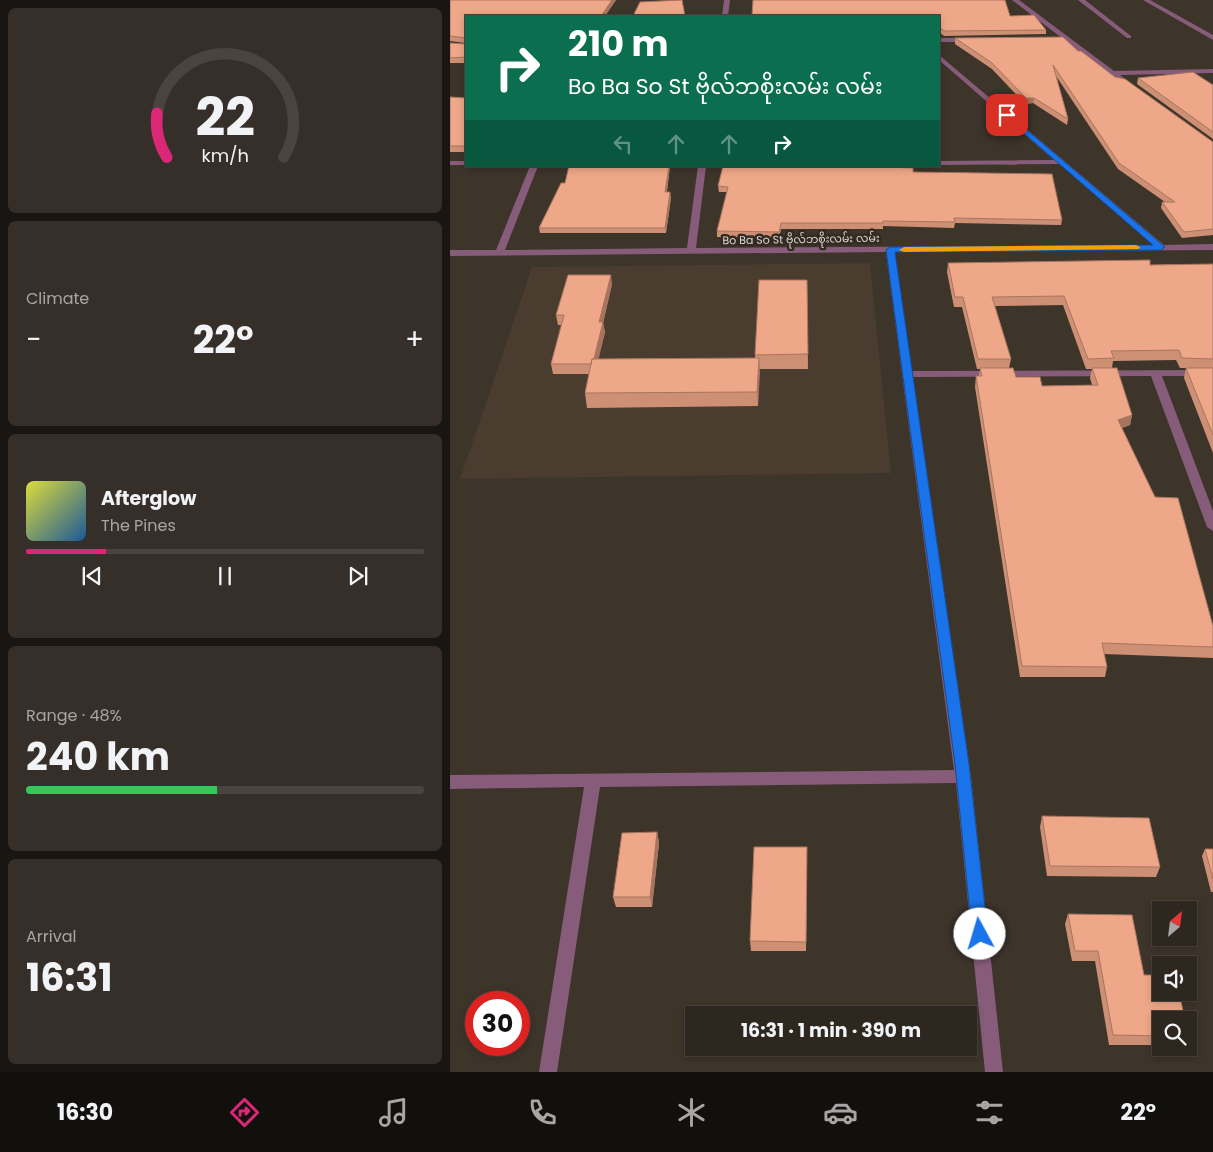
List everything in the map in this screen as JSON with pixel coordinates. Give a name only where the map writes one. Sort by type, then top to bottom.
[{"type":"street","points":[[724,15],[727,0]]},
{"type":"street","points":[[1015,0],[1144,95]]},
{"type":"street","points":[[1081,0],[1129,36]]},
{"type":"street","points":[[1146,0],[1213,38]]},
{"type":"street","points":[[1055,38],[1065,38]]},
{"type":"street","points":[[940,40],[978,40]]},
{"type":"street","points":[[940,58],[1161,247]]},
{"type":"street","points":[[1113,73],[1213,71]]},
{"type":"street","points":[[940,163],[1062,162]]},
{"type":"street","points":[[450,164],[465,163]]},
{"type":"street","points":[[498,253],[534,167]]},
{"type":"street","points":[[691,251],[702,167]]},
{"type":"street","name":"Bo Ba So St ဗိုလ်ဘစိုးလမ်း လမ်း","points":[[450,254],[1213,247]]},
{"type":"street","points":[[890,250],[963,776],[994,1072]]},
{"type":"street","points":[[1155,373],[1213,527]]},
{"type":"street","points":[[907,374],[1213,373]]},
{"type":"street","points":[[450,782],[963,776]]},
{"type":"street","points":[[548,1072],[593,780]]},
{"type":"shaded area","points":[[870,263],[891,473],[460,479],[532,267]]},
{"type":"building","points":[[450,0],[612,0],[602,15],[465,15],[465,38],[450,36]]},
{"type":"building","points":[[682,0],[685,15],[634,15],[640,2]]},
{"type":"building","points":[[753,0],[1005,0],[1010,16],[1034,15],[1046,30],[944,31],[940,28],[940,15],[752,15]]},
{"type":"building","points":[[1063,37],[1078,51],[1081,51],[1115,77],[1125,79],[1213,142],[1213,229],[1184,232],[1162,202],[1175,202],[1119,163],[1053,65],[1068,119],[1034,98],[1026,98],[992,63],[955,38]]},
{"type":"building","points":[[450,43],[465,44],[465,57],[450,58]]},
{"type":"building","points":[[1193,72],[1213,85],[1213,132],[1138,78]]},
{"type":"building","points":[[450,97],[465,98],[465,146],[450,146]]},
{"type":"building","points":[[569,167],[669,167],[665,192],[670,192],[665,228],[539,228],[561,183],[565,183]]},
{"type":"building","points":[[723,167],[882,167],[913,168],[913,172],[1052,174],[1062,220],[954,218],[955,222],[781,223],[779,232],[717,231],[728,187],[718,186]]},
{"type":"building","points":[[1150,260],[1150,265],[1213,264],[1213,359],[1182,358],[1179,350],[1111,351],[1114,358],[1088,359],[1064,296],[992,297],[1011,359],[978,359],[963,297],[955,297],[948,263]]},
{"type":"building","points":[[568,275],[611,275],[599,322],[603,322],[594,359],[592,359],[591,364],[551,364],[564,315],[556,315]]},
{"type":"building","points":[[759,280],[807,280],[808,354],[755,355]]},
{"type":"building","points":[[759,358],[757,392],[585,393],[592,359]]},
{"type":"building","points":[[980,368],[1013,368],[1016,377],[1040,377],[1042,386],[1098,385],[1092,368],[1117,368],[1132,415],[1118,420],[1155,497],[1178,498],[1213,626],[1213,647],[1102,643],[1107,667],[1022,666],[976,376],[982,376]]},
{"type":"building","points":[[1186,368],[1213,368],[1213,435]]},
{"type":"building","points":[[1042,816],[1149,818],[1160,867],[1050,866]]},
{"type":"building","points":[[657,832],[650,897],[613,897],[622,833]]},
{"type":"building","points":[[754,847],[807,847],[806,942],[750,941]]},
{"type":"building","points":[[1205,849],[1213,849],[1213,879]]},
{"type":"building","points":[[1068,914],[1132,915],[1144,975],[1152,975],[1152,1001],[1181,1001],[1183,1011],[1152,1011],[1152,1036],[1113,1035],[1098,951],[1075,951]]},
{"type":"slow traffic","points":[[904,250],[1136,247]]},
{"type":"route","points":[[980,934],[962,764],[890,250],[1161,247],[1007,115]]}]
